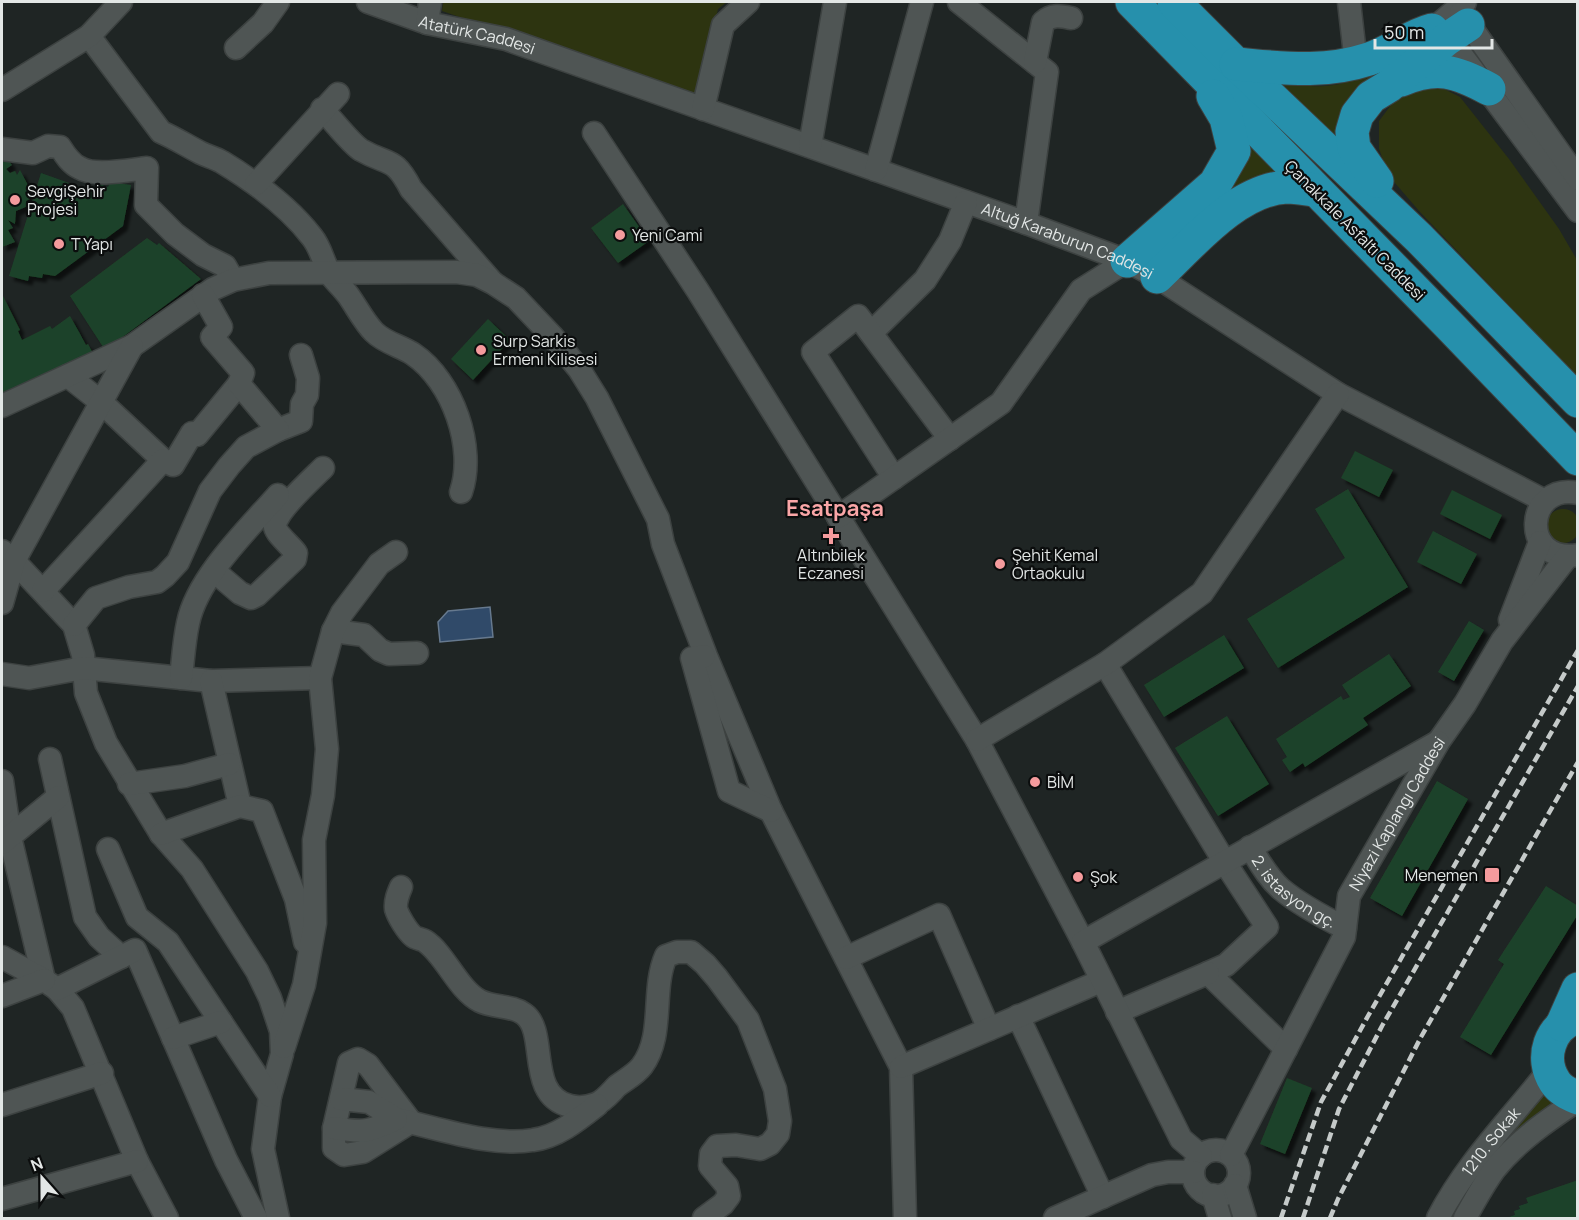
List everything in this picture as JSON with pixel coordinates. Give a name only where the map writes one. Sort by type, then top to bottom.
[{"type":"highway","name":"Çanakkale Asfaltı Caddesi","points":[[1132,2],[1578,459]]},
{"type":"highway","points":[[1174,2],[1419,238],[1573,397]]},
{"type":"highway","points":[[1236,64],[1311,70],[1331,69],[1372,58],[1420,33],[1454,21]]},
{"type":"highway","points":[[1389,86],[1454,21]]},
{"type":"highway","points":[[1127,261],[1215,184],[1234,151],[1226,118],[1195,66]]},
{"type":"highway","points":[[1419,238],[1359,157],[1352,140],[1353,124],[1357,115],[1371,97],[1389,86],[1424,72],[1448,71],[1467,77],[1489,89]]},
{"type":"highway","points":[[1157,277],[1210,226],[1237,206],[1264,192],[1286,187],[1315,190]]},
{"type":"highway","points":[[1578,989],[1570,1021],[1554,1034],[1547,1058],[1549,1070],[1556,1083],[1578,1099]]},
{"type":"street","points":[[2,90],[89,36],[120,2]]},
{"type":"street","points":[[236,48],[263,23],[278,2]]},
{"type":"street","name":"Atatürk Caddesi","points":[[368,2],[428,12],[553,56]]},
{"type":"street","points":[[703,109],[723,25],[748,2]]},
{"type":"street","points":[[810,146],[835,2]]},
{"type":"street","points":[[876,170],[922,2]]},
{"type":"street","points":[[958,2],[1047,72],[1026,223]]},
{"type":"street","points":[[1349,2],[1356,63]]},
{"type":"street","points":[[1035,62],[1043,22],[1048,18],[1059,16],[1071,18]]},
{"type":"street","points":[[1454,21],[1489,89],[1578,211]]},
{"type":"street","points":[[1454,21],[1578,179]]},
{"type":"street","points":[[89,36],[160,132],[220,161],[269,193],[313,237],[329,273],[346,292],[374,332],[392,345],[413,354],[437,377],[458,416],[466,457],[466,477],[461,492]]},
{"type":"street","name":"Altuğ Karaburun Caddesi","points":[[553,56],[1026,223],[1127,261],[1157,277],[1338,394],[1545,501]]},
{"type":"street","points":[[256,184],[330,101],[360,149],[391,162],[403,174],[411,189],[493,283]]},
{"type":"street","points":[[594,133],[698,291],[977,740],[1083,942],[1182,1139],[1197,1164],[1197,1186],[1203,1191],[1225,1191]]},
{"type":"street","points":[[2,149],[33,153],[48,146],[60,147],[69,160],[81,170],[103,172],[147,168],[146,205],[175,234],[203,255],[225,266],[233,280]]},
{"type":"street","points":[[871,333],[925,280],[950,242],[966,202]]},
{"type":"street","points":[[838,517],[1001,403],[1081,290],[1127,261]]},
{"type":"street","points":[[2,406],[132,346],[203,295],[233,280],[269,273],[456,272],[477,275],[516,298],[579,369],[597,398],[658,519],[663,544],[706,656],[771,811],[901,1067],[905,1218]]},
{"type":"street","points":[[68,376],[101,402],[163,460],[173,465],[192,433],[197,435],[239,384],[243,374],[212,337],[221,327],[203,295]]},
{"type":"street","points":[[894,478],[813,352],[858,316],[950,439]]},
{"type":"street","points":[[2,603],[8,556],[132,346]]},
{"type":"street","points":[[74,625],[96,598],[129,587],[157,582],[165,576],[178,562],[210,491],[229,465],[246,447],[301,421],[308,378],[301,355]]},
{"type":"street","points":[[239,384],[278,430]]},
{"type":"street","points":[[977,740],[1105,664],[1202,593],[1338,394]]},
{"type":"street","points":[[43,591],[163,460]]},
{"type":"street","points":[[178,562],[251,598],[257,596],[295,559],[296,553],[276,529],[275,523],[282,511],[323,468]]},
{"type":"street","points":[[1573,556],[1552,553],[1540,542],[1535,525],[1539,508],[1545,501],[1558,493],[1577,491]]},
{"type":"street","points":[[182,678],[188,622],[197,597],[222,559],[278,495]]},
{"type":"street","name":"Niyazi Kaplangı Caddesi","points":[[1230,1155],[1344,937],[1349,896],[1439,741],[1465,704],[1502,641],[1540,542]]},
{"type":"street","points":[[278,1218],[263,1149],[270,1096],[304,985],[315,923],[314,840],[327,749],[320,678],[333,631],[342,613],[379,564],[396,552]]},
{"type":"street","points":[[8,556],[74,625],[83,655],[86,693],[106,743],[161,834],[192,869],[257,971],[270,998],[281,1031],[282,1054]]},
{"type":"street","name":"Niyazi Kaplangı Caddesi","points":[[1502,641],[1573,556]]},
{"type":"street","points":[[333,631],[364,635],[380,650],[389,654],[417,653]]},
{"type":"street","points":[[706,656],[692,658],[729,790],[771,811]]},
{"type":"street","points":[[1105,664],[1224,861],[1268,927],[1226,965],[1117,1012]]},
{"type":"street","points":[[2,674],[29,678],[83,668],[211,681],[320,678]]},
{"type":"street","points":[[211,681],[240,806]]},
{"type":"street","points":[[1083,942],[1439,741]]},
{"type":"street","points":[[50,759],[85,918],[99,937],[128,954],[173,1038],[226,1160],[256,1218]]},
{"type":"street","points":[[129,784],[185,776],[229,764]]},
{"type":"street","points":[[2,781],[6,840],[51,984]]},
{"type":"street","points":[[6,840],[58,797]]},
{"type":"street","points":[[161,834],[240,806],[262,811],[296,899],[306,945],[307,964]]},
{"type":"street","name":"2. istasyon gç.","points":[[1250,847],[1266,872],[1280,888],[1322,917],[1345,927]]},
{"type":"street","points":[[108,849],[137,917],[168,942],[270,1096]]},
{"type":"street","points":[[401,887],[396,898],[396,910],[414,936],[425,941],[478,1001],[517,1011],[524,1014],[530,1021],[534,1028],[539,1069],[549,1092],[563,1104],[578,1108],[598,1104]]},
{"type":"street","points":[[846,958],[939,915],[989,1029]]},
{"type":"street","points":[[2,996],[51,984],[128,954],[154,932]]},
{"type":"street","points":[[341,1099],[369,1102],[404,1120],[490,1140],[534,1140],[554,1133],[577,1121],[642,1066],[651,1048],[660,970],[666,956],[676,952],[691,952],[711,971],[748,1020],[771,1077],[780,1121],[778,1134],[770,1144],[760,1149],[736,1145],[717,1146],[711,1154],[711,1166],[727,1186],[729,1196],[723,1204],[704,1218]]},
{"type":"street","points":[[2,957],[51,984],[73,1008],[137,1161],[167,1218]]},
{"type":"street","points":[[1208,973],[1286,1049]]},
{"type":"street","points":[[901,1067],[1101,981]]},
{"type":"street","points":[[1018,1016],[1103,1197]]},
{"type":"street","points":[[173,1038],[221,1022]]},
{"type":"street","points":[[358,1059],[368,1065],[404,1120],[363,1152],[344,1155],[334,1148],[334,1128],[349,1063],[358,1059]]},
{"type":"street","name":"1210. Sokak","points":[[1438,1218],[1471,1164],[1549,1070]]},
{"type":"street","points":[[2,1105],[102,1073]]},
{"type":"street","name":"1210. Sokak","points":[[1465,1218],[1494,1170],[1539,1126],[1578,1099]]},
{"type":"street","points":[[1055,1218],[1152,1175],[1197,1164],[1211,1150],[1219,1150],[1230,1155],[1237,1163],[1239,1170],[1225,1191],[1220,1218]]},
{"type":"street","points":[[2,1199],[137,1161]]},
{"type":"street","points":[[1225,1191],[1231,1218]]},
{"type":"street","points":[[1225,1191],[1245,1218]]},
{"type":"green space","points":[[443,2],[727,2],[718,9],[697,98],[442,11]]},
{"type":"green space","points":[[1418,46],[1341,110],[1333,138],[1270,78],[1311,86],[1340,84],[1368,75]]},
{"type":"green space","points":[[1436,85],[1460,97],[1509,159],[1559,229],[1577,260],[1577,377],[1420,212],[1389,176],[1379,149],[1379,121],[1394,101],[1412,88]]},
{"type":"green space","points":[[1251,142],[1279,171],[1190,222]]},
{"type":"green space","points":[[1563,509],[1575,514],[1580,526],[1575,538],[1563,543],[1551,538],[1546,526],[1551,514]]},
{"type":"green space","points":[[1547,1089],[1557,1098],[1504,1145],[1473,1186],[1453,1218],[1446,1218],[1463,1187]]},
{"type":"water","points":[[490,607],[493,637],[440,642],[438,622],[448,611]]},
{"type":"building","name":"SevgiŞehir Projesi","points":[[2,152],[12,165],[6,169],[10,173],[15,171],[17,175],[20,170],[30,189],[25,192],[30,199],[26,201],[28,206],[16,211],[15,224],[8,220],[13,228],[8,230],[15,242],[2,247]]},
{"type":"building","name":"T Yapı","points":[[41,173],[86,189],[88,185],[97,188],[99,184],[108,187],[110,182],[131,185],[123,226],[55,276],[43,274],[42,278],[29,276],[28,281],[9,276]]},
{"type":"building","name":"Yeni Cami","points":[[623,204],[649,241],[618,263],[591,228]]},
{"type":"building","points":[[147,238],[157,245],[159,243],[201,279],[105,350],[70,296]]},
{"type":"building","points":[[3,296],[20,330],[18,331],[22,340],[50,326],[52,329],[70,316],[94,355],[2,400]]},
{"type":"building","name":"Surp Sarkis Ermeni Kilisesi","points":[[488,319],[510,340],[473,380],[451,359]]},
{"type":"building","points":[[1355,451],[1393,470],[1379,497],[1341,478]]},
{"type":"building","points":[[1348,489],[1408,587],[1278,668],[1247,619],[1345,558],[1315,509]]},
{"type":"building","points":[[1452,490],[1502,515],[1490,539],[1440,514]]},
{"type":"building","points":[[1433,531],[1477,554],[1461,584],[1417,562]]},
{"type":"building","points":[[1469,621],[1484,630],[1454,681],[1438,672]]},
{"type":"building","points":[[1224,635],[1244,668],[1164,717],[1144,685]]},
{"type":"building","points":[[1389,654],[1411,686],[1363,718],[1368,725],[1305,767],[1303,763],[1290,772],[1282,760],[1287,757],[1276,739],[1341,696],[1343,700],[1350,697],[1342,685]]},
{"type":"building","points":[[1227,716],[1269,784],[1218,816],[1175,748]]},
{"type":"building","name":"Menemen","points":[[1437,781],[1468,799],[1402,916],[1370,898]]},
{"type":"building","points":[[1546,886],[1578,906],[1578,914],[1491,1055],[1460,1037],[1504,964],[1498,960]]},
{"type":"building","points":[[1287,1078],[1312,1088],[1285,1154],[1260,1144]]},
{"type":"building","points":[[1578,1180],[1578,1218],[1506,1218],[1515,1215],[1514,1211],[1520,1209],[1519,1206],[1528,1203],[1526,1198]]},
{"type":"railway","points":[[1281,1218],[1321,1102],[1578,650]]},
{"type":"railway","points":[[1303,1218],[1339,1109],[1382,1026],[1578,686]]},
{"type":"railway","points":[[1330,1218],[1421,1037],[1578,762]]},
{"type":"place","name":"SevgiŞehir Projesi","points":[[15,200]]},
{"type":"place","name":"Yeni Cami","points":[[620,235]]},
{"type":"place","name":"T Yapı","points":[[59,244]]},
{"type":"place","name":"Surp Sarkis Ermeni Kilisesi","points":[[481,350]]},
{"type":"place","name":"Altınbilek Eczanesi","points":[[831,536]]},
{"type":"place","name":"Şehit Kemal Ortaokulu","points":[[1000,564]]},
{"type":"place","name":"BİM","points":[[1035,782]]},
{"type":"place","name":"Menemen","points":[[1492,875]]},
{"type":"place","name":"Şok","points":[[1078,877]]},
{"type":"district","name":"Esatpaşa","points":[[835,508]]}]
